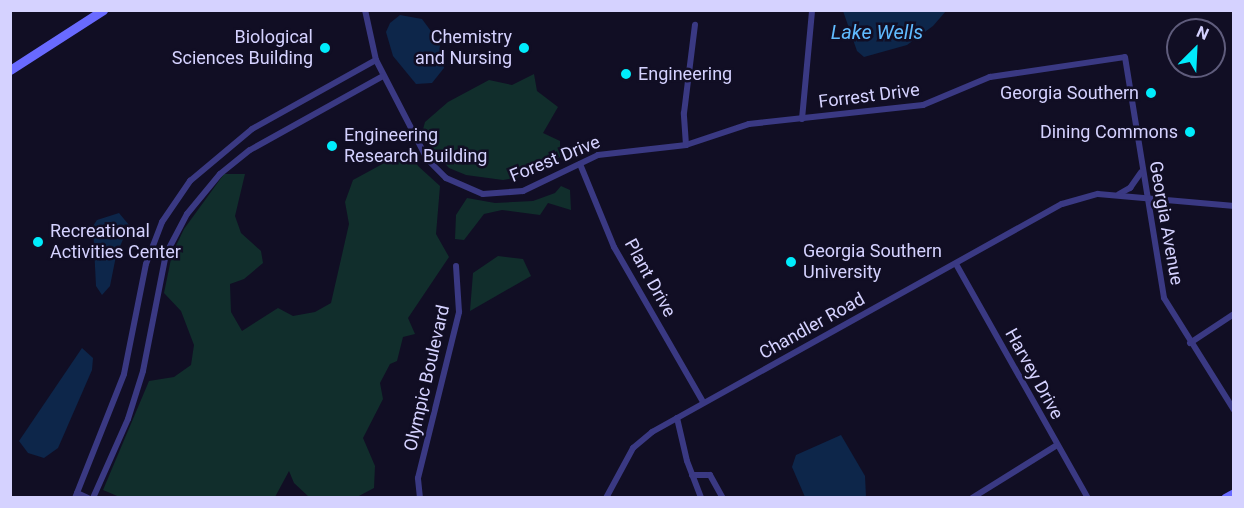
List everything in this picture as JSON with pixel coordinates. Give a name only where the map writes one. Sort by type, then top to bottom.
[{"type":"street","points":[[10,70],[102,10]]},
{"type":"street","name":"Forest Drive","points":[[365,10],[376,60],[427,159],[461,187],[506,194],[541,183],[580,164],[617,151],[658,150],[686,145]]},
{"type":"street","points":[[802,119],[812,12]]},
{"type":"street","points":[[686,145],[684,113],[695,25]]},
{"type":"street","name":"Forrest Drive","points":[[686,145],[749,124],[923,105],[985,78],[1125,57]]},
{"type":"street","name":"Georgia Avenue","points":[[1125,57],[1146,199],[1164,298],[1233,410]]},
{"type":"street","points":[[88,498],[76,495],[124,374],[146,264],[162,222],[190,180],[252,129],[376,60]]},
{"type":"street","points":[[93,498],[128,419],[143,371],[166,254],[202,192],[250,150],[383,76]]},
{"type":"street","name":"Plant Drive","points":[[580,164],[614,247],[703,402]]},
{"type":"street","points":[[1117,195],[1130,188],[1142,172]]},
{"type":"street","name":"Chandler Road","points":[[606,498],[633,448],[677,418],[1069,201],[1083,195],[1117,195],[1233,206]]},
{"type":"street","name":"Harvey Drive","points":[[956,264],[1056,445],[1088,498]]},
{"type":"street","name":"Olympic Boulevard","points":[[420,498],[418,478],[459,312],[456,266]]},
{"type":"street","points":[[1191,343],[1233,314]]},
{"type":"street","points":[[677,418],[692,475],[701,498]]},
{"type":"street","points":[[972,498],[1056,445]]},
{"type":"street","points":[[692,475],[710,476],[723,498]]},
{"type":"street","points":[[1226,498],[1233,493]]},
{"type":"green space","points":[[534,74],[537,91],[558,107],[543,133],[560,141],[560,157],[525,176],[503,180],[466,175],[449,168],[428,145],[422,133],[425,122],[448,102],[489,80],[512,85]]},
{"type":"green space","points":[[410,149],[418,166],[440,186],[436,234],[449,257],[408,318],[415,334],[403,337],[397,361],[390,364],[380,383],[383,399],[363,438],[375,466],[374,488],[357,497],[309,497],[294,483],[289,471],[275,497],[122,498],[103,490],[149,381],[174,377],[191,365],[194,345],[181,311],[164,293],[172,254],[184,229],[224,174],[245,174],[235,216],[241,233],[261,251],[263,263],[244,279],[230,284],[231,312],[242,331],[278,308],[293,316],[315,312],[331,303],[349,224],[345,202],[353,180]]},
{"type":"green space","points":[[561,186],[570,190],[571,210],[548,203],[540,215],[502,210],[484,214],[464,240],[455,239],[456,215],[467,198],[495,203],[533,201],[555,193]]},
{"type":"green space","points":[[498,256],[523,259],[531,276],[470,311],[473,273]]},
{"type":"water","name":"Lake Wells","points":[[843,10],[946,11],[933,26],[907,45],[864,57],[857,51]]},
{"type":"water","points":[[400,15],[422,19],[439,42],[444,68],[432,83],[416,84],[393,56],[386,32],[390,23]]},
{"type":"water","points":[[119,213],[129,225],[116,256],[110,286],[102,295],[96,286],[93,226],[97,220]]},
{"type":"water","points":[[82,348],[93,358],[92,370],[58,448],[44,458],[28,453],[19,441]]},
{"type":"water","points":[[841,435],[865,476],[866,497],[805,497],[792,467],[796,455]]},
{"type":"place","name":"Biological Sciences Building","points":[[325,48]]},
{"type":"place","name":"Chemistry and Nursing","points":[[524,48]]},
{"type":"place","name":"Engineering","points":[[626,74]]},
{"type":"place","name":"Georgia Southern","points":[[1151,93]]},
{"type":"place","name":"Dining Commons","points":[[1190,132]]},
{"type":"place","name":"Engineering Research Building","points":[[332,146]]},
{"type":"place","name":"Recreational Activities Center","points":[[38,242]]},
{"type":"place","name":"Georgia Southern University","points":[[791,262]]}]
